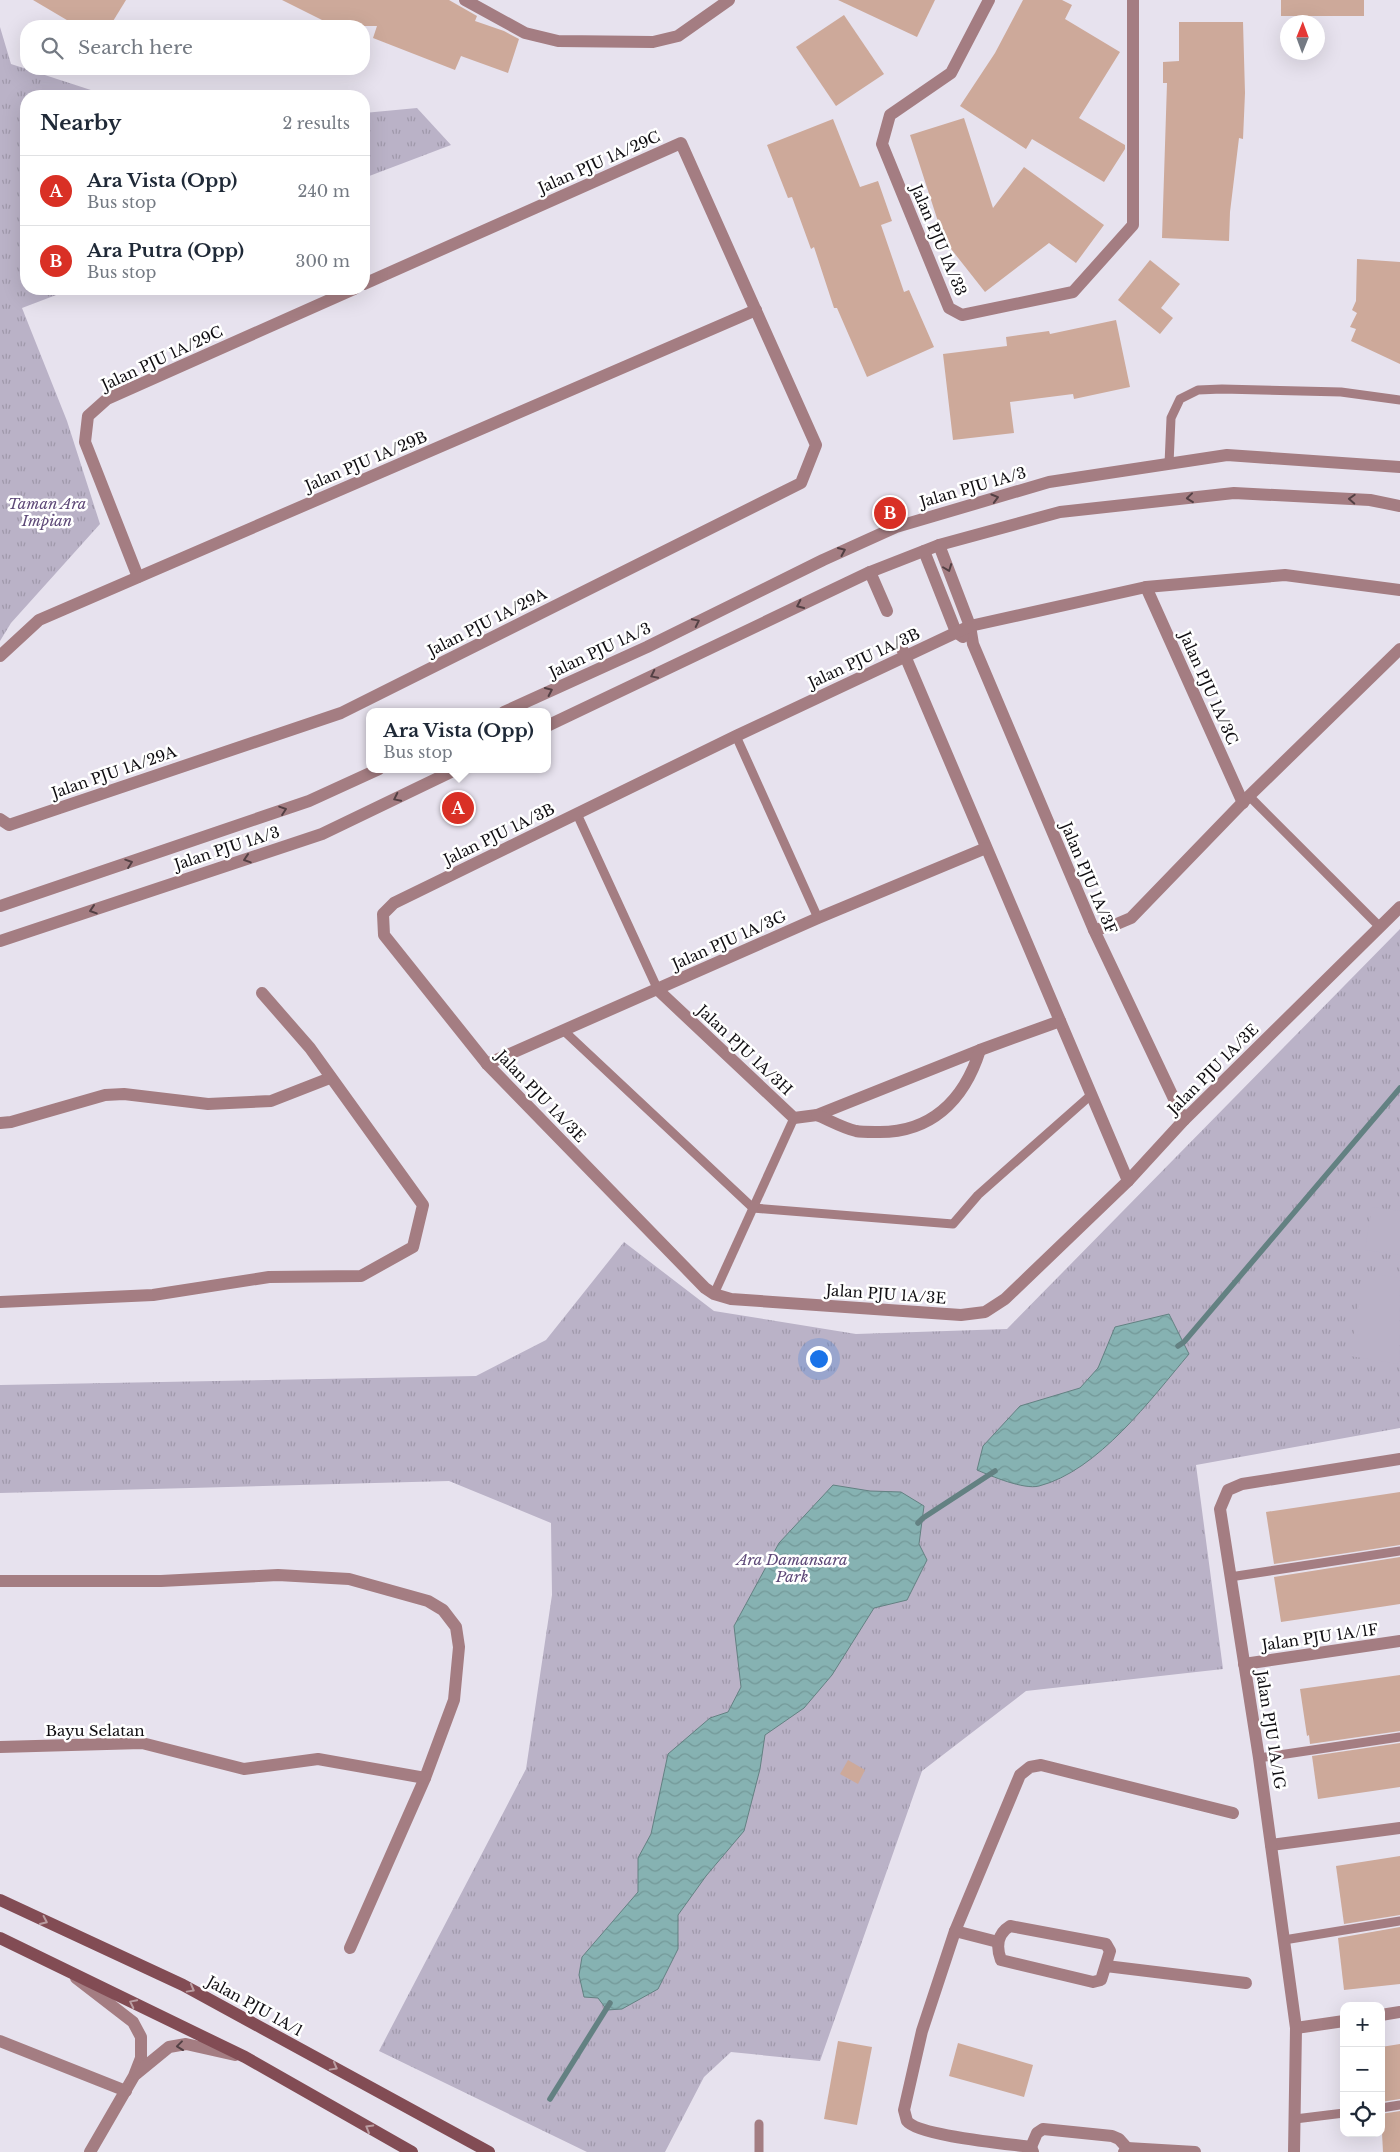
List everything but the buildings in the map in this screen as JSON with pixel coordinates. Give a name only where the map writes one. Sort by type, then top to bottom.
[{"type":"main road","name":"Jalan PJU 1A/1","points":[[0,1900],[184,1985],[489,2152]]},
{"type":"main road","points":[[0,1938],[245,2057],[412,2152]]},
{"type":"street","points":[[465,0],[525,33],[558,41],[652,42],[678,36],[730,0]]},
{"type":"street","name":"Jalan PJU 1A/33","points":[[989,0],[951,73],[890,115],[882,144],[949,308],[962,315],[1073,292],[1133,225],[1132,0]]},
{"type":"street","name":"Jalan PJU 1A/29C","points":[[370,281],[682,143],[756,310]]},
{"type":"street","name":"Jalan PJU 1A/29C","points":[[138,577],[85,442],[88,416],[107,399],[341,295]]},
{"type":"street","name":"Jalan PJU 1A/29B","points":[[0,656],[39,620],[756,310]]},
{"type":"street","name":"Jalan PJU 1A/29A","points":[[0,819],[8,825],[341,713],[801,483],[816,445],[756,310]]},
{"type":"street","name":"Jalan PJU 1A/3","points":[[513,708],[896,527],[1049,482],[1227,455],[1399,466]]},
{"type":"street","points":[[551,724],[870,572],[939,545],[1060,512],[1234,493],[1370,500],[1400,506]]},
{"type":"street","name":"Jalan PJU 1A/3F","points":[[939,545],[970,626],[974,644],[1094,930],[1184,1120]]},
{"type":"street","points":[[924,551],[956,632],[974,644]]},
{"type":"street","points":[[870,572],[887,611]]},
{"type":"street","name":"Jalan PJU 1A/3B","points":[[383,914],[394,903],[736,736],[970,626],[1146,587],[1285,575],[1400,590]]},
{"type":"street","name":"Jalan PJU 1A/3C","points":[[1146,587],[1246,799]]},
{"type":"street","points":[[900,644],[1128,1181]]},
{"type":"street","points":[[1094,930],[1112,926],[1131,918],[1246,799],[1400,649]]},
{"type":"street","name":"Jalan PJU 1A/3","points":[[0,906],[309,802],[371,773]]},
{"type":"street","name":"Jalan PJU 1A/3","points":[[0,941],[322,834],[449,773]]},
{"type":"street","name":"Jalan PJU 1A/3G","points":[[487,1064],[818,918],[986,848]]},
{"type":"street","name":"Jalan PJU 1A/3E","points":[[383,914],[384,935],[487,1064],[705,1288],[714,1294],[731,1299],[951,1314],[985,1312],[1006,1299],[1128,1181],[1184,1120],[1400,907]]},
{"type":"street","name":"Jalan PJU 1A/3H","points":[[658,990],[794,1118],[817,1115],[980,1050],[1060,1022]]},
{"type":"street","points":[[0,1302],[153,1295],[269,1276],[361,1276],[413,1247],[423,1206],[310,1048],[262,993]]},
{"type":"street","name":"Jalan PJU 1A/3H","points":[[817,1115],[856,1131],[895,1133],[920,1126],[944,1109],[962,1090],[973,1072],[980,1050]]},
{"type":"street","points":[[0,1123],[11,1122],[105,1095],[124,1094],[208,1104],[271,1101],[330,1078]]},
{"type":"street","name":"Jalan PJU 1A/1G","points":[[1294,2152],[1296,2028],[1259,1758],[1220,1509],[1228,1490],[1242,1484],[1400,1459]]},
{"type":"street","points":[[0,1581],[161,1581],[278,1575],[349,1579],[428,1601],[443,1610],[456,1626],[459,1647],[454,1700],[425,1778],[350,1948]]},
{"type":"street","name":"Jalan PJU 1A/1F","points":[[1244,1664],[1400,1641]]},
{"type":"street","name":"Bayu Selatan","points":[[0,1747],[142,1743],[244,1770],[318,1759],[425,1778]]},
{"type":"street","points":[[1194,2152],[1125,2150],[1119,2140],[1112,2136],[1043,2129],[1037,2133],[1032,2149],[1002,2148],[916,2127],[907,2121],[904,2110],[922,2031],[955,1931],[1020,1775],[1030,1767],[1041,1765],[1233,1813]]},
{"type":"street","points":[[1271,1845],[1400,1828]]},
{"type":"street","points":[[1010,1926],[1106,1944],[1110,1951],[1101,1980],[1094,1982],[1001,1960],[998,1942],[1004,1929],[1010,1926]]},
{"type":"street","points":[[955,1931],[998,1942]]},
{"type":"street","points":[[1106,1966],[1246,1983]]},
{"type":"street","points":[[68,1972],[133,2022],[141,2037],[141,2058],[134,2076],[90,2152]]},
{"type":"street","points":[[1385,2014],[1400,2012]]},
{"type":"street","points":[[1296,2028],[1340,2022]]},
{"type":"street","points":[[0,2041],[126,2091]]},
{"type":"street","points":[[134,2076],[169,2047],[186,2044],[245,2057]]},
{"type":"street","points":[[960,2152],[962,2139]]},
{"type":"lane","points":[[1169,464],[1171,418],[1180,399],[1198,390],[1341,392],[1400,400]]},
{"type":"lane","points":[[736,736],[818,918]]},
{"type":"lane","points":[[1246,799],[1380,927]]},
{"type":"lane","points":[[577,814],[658,990]]},
{"type":"lane","points":[[563,1030],[754,1208],[953,1224],[978,1195],[1091,1096]]},
{"type":"lane","points":[[714,1294],[794,1118]]},
{"type":"lane","points":[[1230,1577],[1400,1551]]},
{"type":"lane","points":[[1259,1758],[1400,1737]]},
{"type":"lane","points":[[1284,1940],[1400,1921]]},
{"type":"lane","points":[[1385,2107],[1400,2105]]},
{"type":"lane","points":[[1295,2119],[1340,2113]]},
{"type":"lane","points":[[759,2124],[759,2152]]},
{"type":"green space","name":"Taman Ara Impian","points":[[0,27],[11,64],[20,67],[20,75],[45,75],[91,90],[20,90],[20,295],[56,295],[22,308],[67,421],[100,524],[11,623],[0,641]]},
{"type":"green space","points":[[417,108],[451,145],[370,176],[370,112]]},
{"type":"green space","name":"Ara Damansara Park","points":[[1400,929],[1400,1428],[1196,1465],[1223,1669],[1026,1691],[922,1771],[820,2061],[731,2052],[704,2077],[665,2152],[587,2152],[379,2051],[526,1769],[552,1595],[551,1523],[449,1481],[0,1493],[0,1385],[476,1376],[546,1340],[624,1242],[714,1311],[856,1334],[1007,1329]]},
{"type":"green space","points":[[1372,1207],[1400,1211],[1400,1255],[1365,1250]]},
{"type":"green space","points":[[1364,1272],[1400,1278],[1399,1364],[1350,1356]]},
{"type":"water","points":[[1169,1314],[1189,1354],[1140,1412],[1102,1450],[1061,1478],[1033,1487],[999,1479],[977,1470],[983,1446],[1020,1406],[1080,1388],[1098,1368],[1115,1327]]},
{"type":"water","points":[[833,1485],[870,1491],[901,1492],[924,1506],[919,1544],[927,1560],[907,1600],[874,1608],[832,1675],[804,1708],[765,1735],[760,1769],[744,1831],[706,1876],[678,1915],[678,1949],[658,1989],[622,2009],[607,2010],[598,1998],[584,1997],[579,1975],[582,1957],[638,1892],[638,1858],[651,1834],[668,1754],[710,1718],[728,1712],[741,1687],[734,1626],[779,1543]]},
{"type":"waterway","points":[[1178,1346],[1184,1342],[1400,1088]]},
{"type":"waterway","points":[[918,1523],[995,1471]]},
{"type":"waterway","points":[[550,2099],[610,2003]]},
{"type":"place","name":"Ara Putra (Opp)","points":[[890,513]]},
{"type":"place","name":"Ara Vista (Opp)","points":[[458,808]]}]
